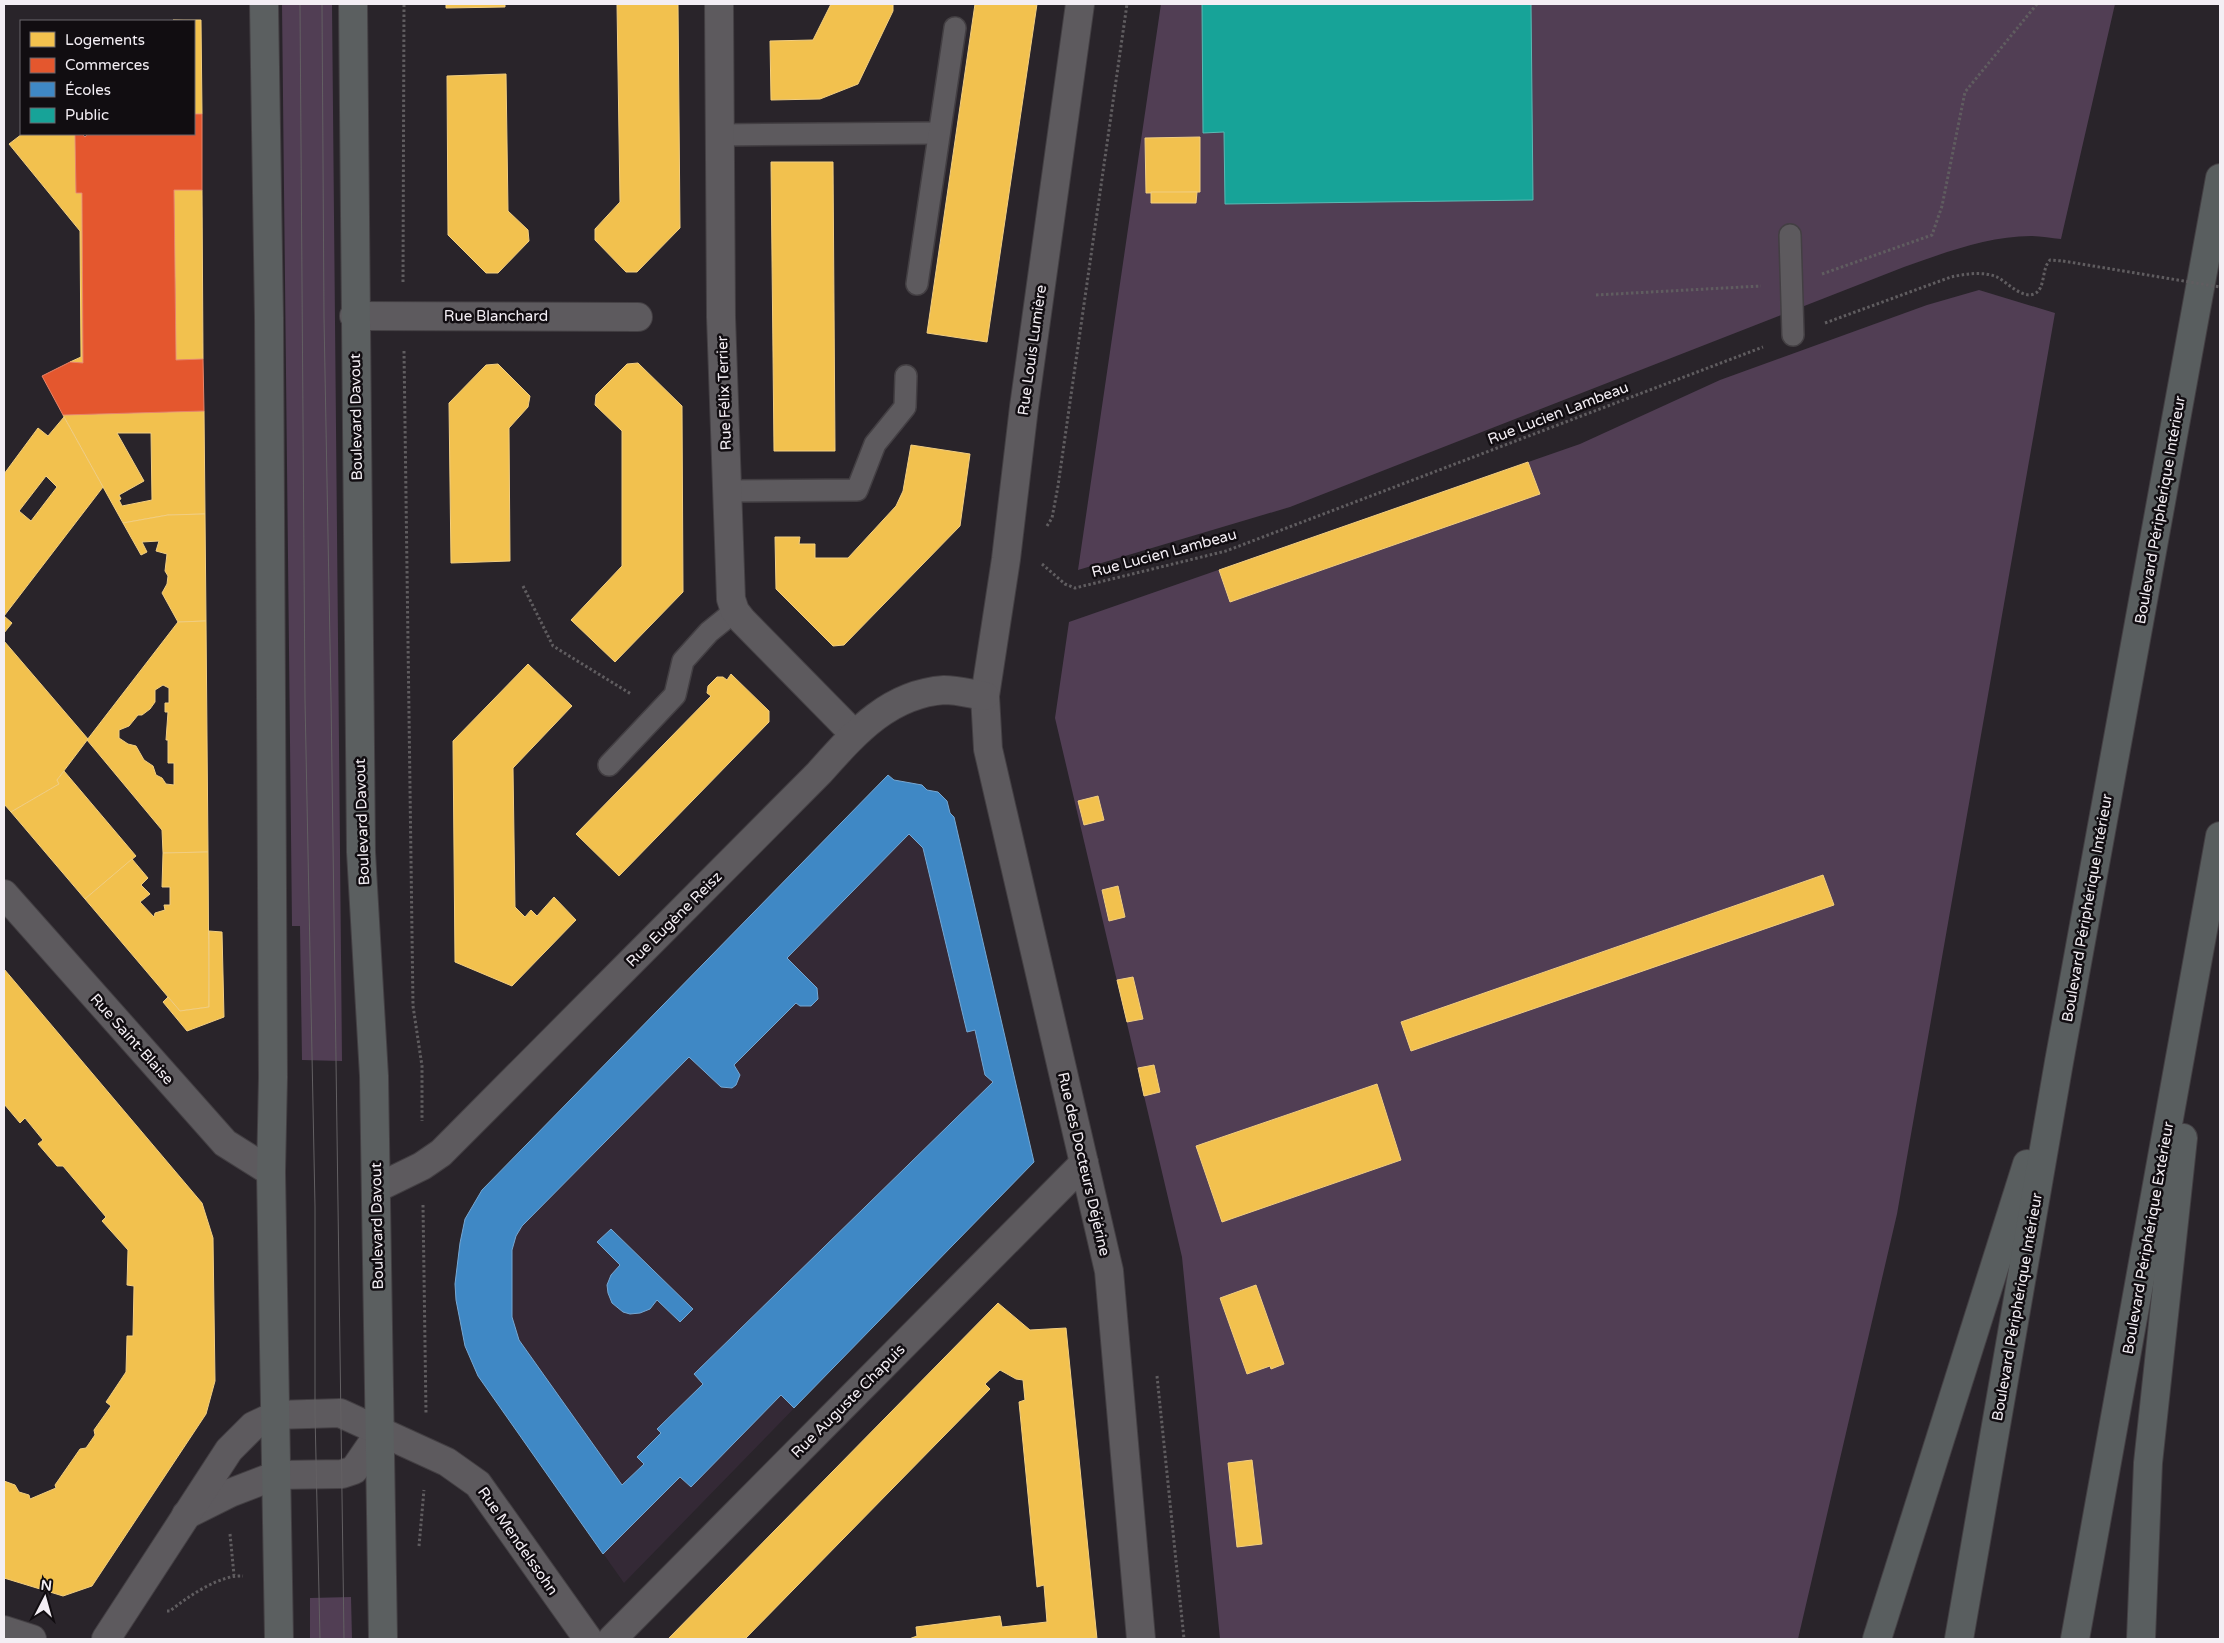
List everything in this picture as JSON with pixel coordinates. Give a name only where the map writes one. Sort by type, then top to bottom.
[{"type":"highway","name":"Boulevard Périphérique Intérieur","points":[[1959,1639],[2059,1062],[2220,178]]},
{"type":"highway","name":"Boulevard Périphérique Extérieur","points":[[2075,1639],[2209,907],[2220,836]]},
{"type":"highway","points":[[2140,1639],[2148,1464],[2209,907]]},
{"type":"highway","points":[[1877,1639],[2059,1062]]},
{"type":"main road","points":[[264,4],[269,318],[273,1077],[271,1172],[279,1639]]},
{"type":"main road","name":"Boulevard Davout","points":[[353,4],[354,316],[361,852],[372,1031],[377,1188],[383,1639]]},
{"type":"street","name":"Rue Félix Terrier","points":[[719,4],[721,317],[730,583],[731,599],[735,611]]},
{"type":"street","name":"Rue Louis Lumière","points":[[986,696],[1080,4]]},
{"type":"street","name":"Rue Blanchard","points":[[354,316],[638,317]]},
{"type":"street","points":[[735,611],[854,734]]},
{"type":"street","name":"Rue Eugène Reisz","points":[[377,1188],[422,1166],[441,1153],[812,780],[854,734],[887,707],[922,693],[945,690],[986,696]]},
{"type":"street","name":"Rue des Docteurs Déjérine","points":[[986,696],[988,749],[1108,1271],[1142,1639]]},
{"type":"street","name":"Rue Saint-Blaise","points":[[4,894],[224,1143],[271,1172]]},
{"type":"street","name":"Rue Auguste Chapuis","points":[[612,1639],[1084,1162]]},
{"type":"street","name":"Rue Mendelssohn","points":[[276,1415],[340,1413],[447,1462],[478,1484],[588,1639]]},
{"type":"street","points":[[106,1639],[229,1450],[253,1426],[276,1415]]},
{"type":"street","points":[[185,1516],[230,1494],[277,1475],[342,1474],[354,1470],[380,1432]]},
{"type":"street","points":[[4,1630],[32,1639]]},
{"type":"lane","points":[[917,284],[955,28]]},
{"type":"lane","points":[[720,135],[939,132]]},
{"type":"lane","points":[[1790,235],[1793,335]]},
{"type":"lane","points":[[727,491],[857,490],[875,444],[905,407],[906,376]]},
{"type":"lane","points":[[609,764],[675,695],[682,661],[709,632],[735,611]]},
{"type":"path","points":[[403,282],[404,4]]},
{"type":"path","points":[[1044,532],[1052,518],[1058,486],[1127,4]]},
{"type":"path","points":[[1596,295],[1792,284],[1932,235],[1942,206],[1964,92],[2037,4]]},
{"type":"path","name":"Rue Lucien Lambeau","points":[[1042,563],[1066,584],[1075,588],[1226,551],[1951,276],[1972,273],[1995,276],[2025,295],[2035,294],[2041,287],[2044,265],[2050,260],[2220,287]]},
{"type":"path","points":[[403,346],[413,1006],[422,1066],[422,1123]]},
{"type":"path","points":[[523,586],[553,646],[660,711]]},
{"type":"path","points":[[422,1200],[426,1421]]},
{"type":"path","points":[[229,1531],[234,1576]]},
{"type":"path","points":[[163,1610],[170,1611],[187,1597],[234,1576],[253,1577]]},
{"type":"shaded area","points":[[282,4],[332,4],[342,1061],[302,1060],[300,926],[292,926]]},
{"type":"shaded area","points":[[1161,4],[2115,4],[2061,239],[2031,236],[1999,239],[1966,246],[1935,256],[1290,507],[1078,570]]},
{"type":"shaded area","points":[[1979,290],[2055,313],[1897,1214],[1798,1639],[1220,1639],[1182,1257],[1055,718],[1069,622],[1580,444],[1720,380],[1927,305]]},
{"type":"shaded area","points":[[888,775],[894,780],[922,785],[927,790],[938,792],[947,801],[950,813],[954,817],[1034,1162],[624,1583],[478,1376],[465,1346],[456,1300],[455,1284],[465,1219],[482,1190]]},
{"type":"shaded area","points":[[351,1597],[352,1639],[310,1639],[310,1598]]},
{"type":"building: Logements","points":[[446,4],[505,4],[505,7],[446,8]]},
{"type":"building: Logements","points":[[617,4],[678,4],[680,228],[637,272],[626,272],[595,240],[595,229],[620,202]]},
{"type":"building: Logements","points":[[831,4],[893,4],[893,11],[858,84],[820,99],[771,100],[770,41],[813,40]]},
{"type":"building: Logements","points":[[975,4],[1037,4],[987,342],[927,333]]},
{"type":"building: Logements","points":[[195,20],[201,20],[202,114],[195,114]]},
{"type":"building: Logements","points":[[506,74],[508,211],[528,230],[529,241],[498,273],[486,273],[448,235],[447,76]]},
{"type":"building: Logements","points":[[21,135],[75,135],[76,193],[82,193],[83,363],[70,362],[81,357],[80,231],[9,144]]},
{"type":"building: Logements","points":[[1200,137],[1200,192],[1146,193],[1145,138]]},
{"type":"building: Logements","points":[[771,162],[833,162],[835,451],[774,451]]},
{"type":"building: Logements","points":[[174,190],[202,190],[203,359],[176,360]]},
{"type":"building: Logements","points":[[1151,192],[1197,192],[1196,203],[1151,203]]},
{"type":"building: Logements","points":[[638,363],[682,406],[683,592],[615,662],[571,620],[622,566],[622,431],[595,405],[596,395],[627,364]]},
{"type":"building: Logements","points":[[498,364],[530,396],[528,407],[509,428],[510,561],[451,563],[449,403],[486,365]]},
{"type":"building: Logements","points":[[204,411],[205,514],[168,515],[123,523],[63,415]],"holes":[[[117,433],[151,433],[152,500],[122,506],[119,495],[144,481]]]},
{"type":"building: Logements","points":[[64,417],[103,487],[4,616],[4,474],[38,428],[48,436]],"holes":[[[46,476],[57,487],[31,521],[19,511]]]},
{"type":"building: Logements","points":[[911,445],[970,454],[960,526],[844,645],[833,646],[776,589],[775,537],[800,537],[799,544],[815,544],[815,558],[848,558],[896,506],[903,491]]},
{"type":"building: Logements","points":[[1528,462],[1540,494],[1230,602],[1219,570]]},
{"type":"building: Logements","points":[[205,514],[206,621],[178,622],[162,593],[167,584],[168,576],[165,571],[167,554],[156,551],[159,541],[142,542],[147,552],[141,555],[123,523],[168,515]]},
{"type":"building: Logements","points":[[4,616],[12,623],[4,633]]},
{"type":"building: Logements","points":[[206,621],[208,852],[163,853],[162,830],[87,740],[178,622]],"holes":[[[163,685],[169,688],[169,703],[165,703],[165,712],[168,712],[166,740],[168,740],[168,763],[174,763],[174,785],[166,784],[162,778],[156,775],[153,766],[144,760],[136,746],[128,744],[119,738],[119,730],[129,726],[138,715],[142,715],[150,709],[155,702],[155,690]]]},
{"type":"building: Logements","points":[[4,641],[88,739],[57,780],[59,784],[11,812],[4,804]]},
{"type":"building: Logements","points":[[528,664],[572,706],[513,768],[515,907],[525,917],[531,910],[537,916],[554,897],[576,920],[512,986],[455,962],[453,741]]},
{"type":"building: Logements","points":[[731,674],[769,711],[769,722],[619,876],[576,834],[711,696],[707,693],[708,686],[717,677],[723,677],[727,680]]},
{"type":"building: Logements","points":[[64,771],[136,856],[85,899],[11,812],[59,784],[57,780]]},
{"type":"building: Logements","points":[[1098,796],[1104,820],[1084,825],[1078,801]]},
{"type":"building: Logements","points":[[208,852],[209,1007],[180,1011],[85,899],[132,859],[148,878],[141,885],[150,894],[140,902],[154,917],[155,913],[165,910],[164,905],[170,905],[170,887],[162,887],[163,853]]},
{"type":"building: Logements","points":[[1823,875],[1834,905],[1411,1051],[1401,1022]]},
{"type":"building: Logements","points":[[1118,886],[1125,917],[1109,921],[1102,890]]},
{"type":"building: Logements","points":[[209,931],[222,932],[224,1017],[187,1031],[163,1002],[168,997],[180,1011],[209,1007]]},
{"type":"building: Logements","points":[[4,969],[202,1203],[213,1238],[215,1381],[206,1414],[92,1586],[63,1596],[4,1578],[4,1481],[15,1485],[19,1492],[29,1495],[30,1499],[56,1488],[55,1485],[80,1449],[86,1448],[95,1435],[94,1430],[111,1406],[106,1402],[126,1372],[127,1336],[133,1336],[134,1286],[127,1285],[128,1250],[102,1221],[106,1217],[63,1166],[57,1166],[38,1144],[43,1140],[25,1118],[20,1123],[4,1104]]},
{"type":"building: Logements","points":[[1133,977],[1143,1019],[1127,1022],[1117,980]]},
{"type":"building: Logements","points":[[1154,1065],[1160,1092],[1144,1096],[1138,1068]]},
{"type":"building: Logements","points":[[1377,1084],[1401,1160],[1222,1222],[1196,1146]]},
{"type":"building: Logements","points":[[1256,1285],[1284,1364],[1271,1369],[1270,1366],[1247,1374],[1220,1298]]},
{"type":"building: Logements","points":[[998,1303],[1030,1330],[1066,1328],[1097,1639],[909,1639],[917,1636],[916,1627],[1000,1616],[1002,1627],[1047,1622],[1044,1585],[1037,1587],[1019,1402],[1025,1400],[1023,1380],[1016,1379],[1000,1370],[985,1384],[990,1389],[745,1639],[668,1639]]},
{"type":"building: Logements","points":[[1252,1460],[1262,1544],[1237,1547],[1228,1463]]},
{"type":"building: Commerces","points":[[195,114],[202,114],[202,190],[174,190],[176,360],[203,359],[204,411],[63,415],[42,376],[70,362],[83,363],[82,193],[76,193],[75,135],[83,135],[85,137],[87,135],[195,135]]},
{"type":"building: Écoles","points":[[888,775],[894,780],[922,785],[927,790],[938,792],[947,801],[950,813],[954,817],[1034,1162],[794,1408],[781,1395],[691,1487],[680,1477],[603,1554],[478,1376],[465,1346],[456,1300],[455,1284],[465,1219],[482,1190]],"holes":[[[909,834],[923,848],[967,1032],[975,1030],[985,1075],[993,1082],[694,1374],[703,1384],[657,1429],[661,1433],[637,1457],[644,1464],[622,1485],[519,1340],[512,1317],[512,1250],[516,1236],[522,1226],[689,1057],[721,1087],[732,1088],[736,1085],[740,1075],[734,1065],[796,1003],[800,1006],[811,1006],[818,999],[817,988],[787,958]]]},
{"type":"building: Écoles","points":[[611,1229],[693,1309],[680,1322],[657,1300],[650,1309],[630,1314],[623,1312],[612,1303],[607,1285],[611,1275],[620,1265],[597,1242]]},
{"type":"building: Public","points":[[1202,4],[1531,4],[1533,200],[1225,204],[1224,132],[1203,133]]},
{"type":"tram line","points":[[300,4],[305,700],[315,1207],[315,1414],[320,1639]]},
{"type":"tram line","points":[[322,4],[324,318],[344,1639]]}]
